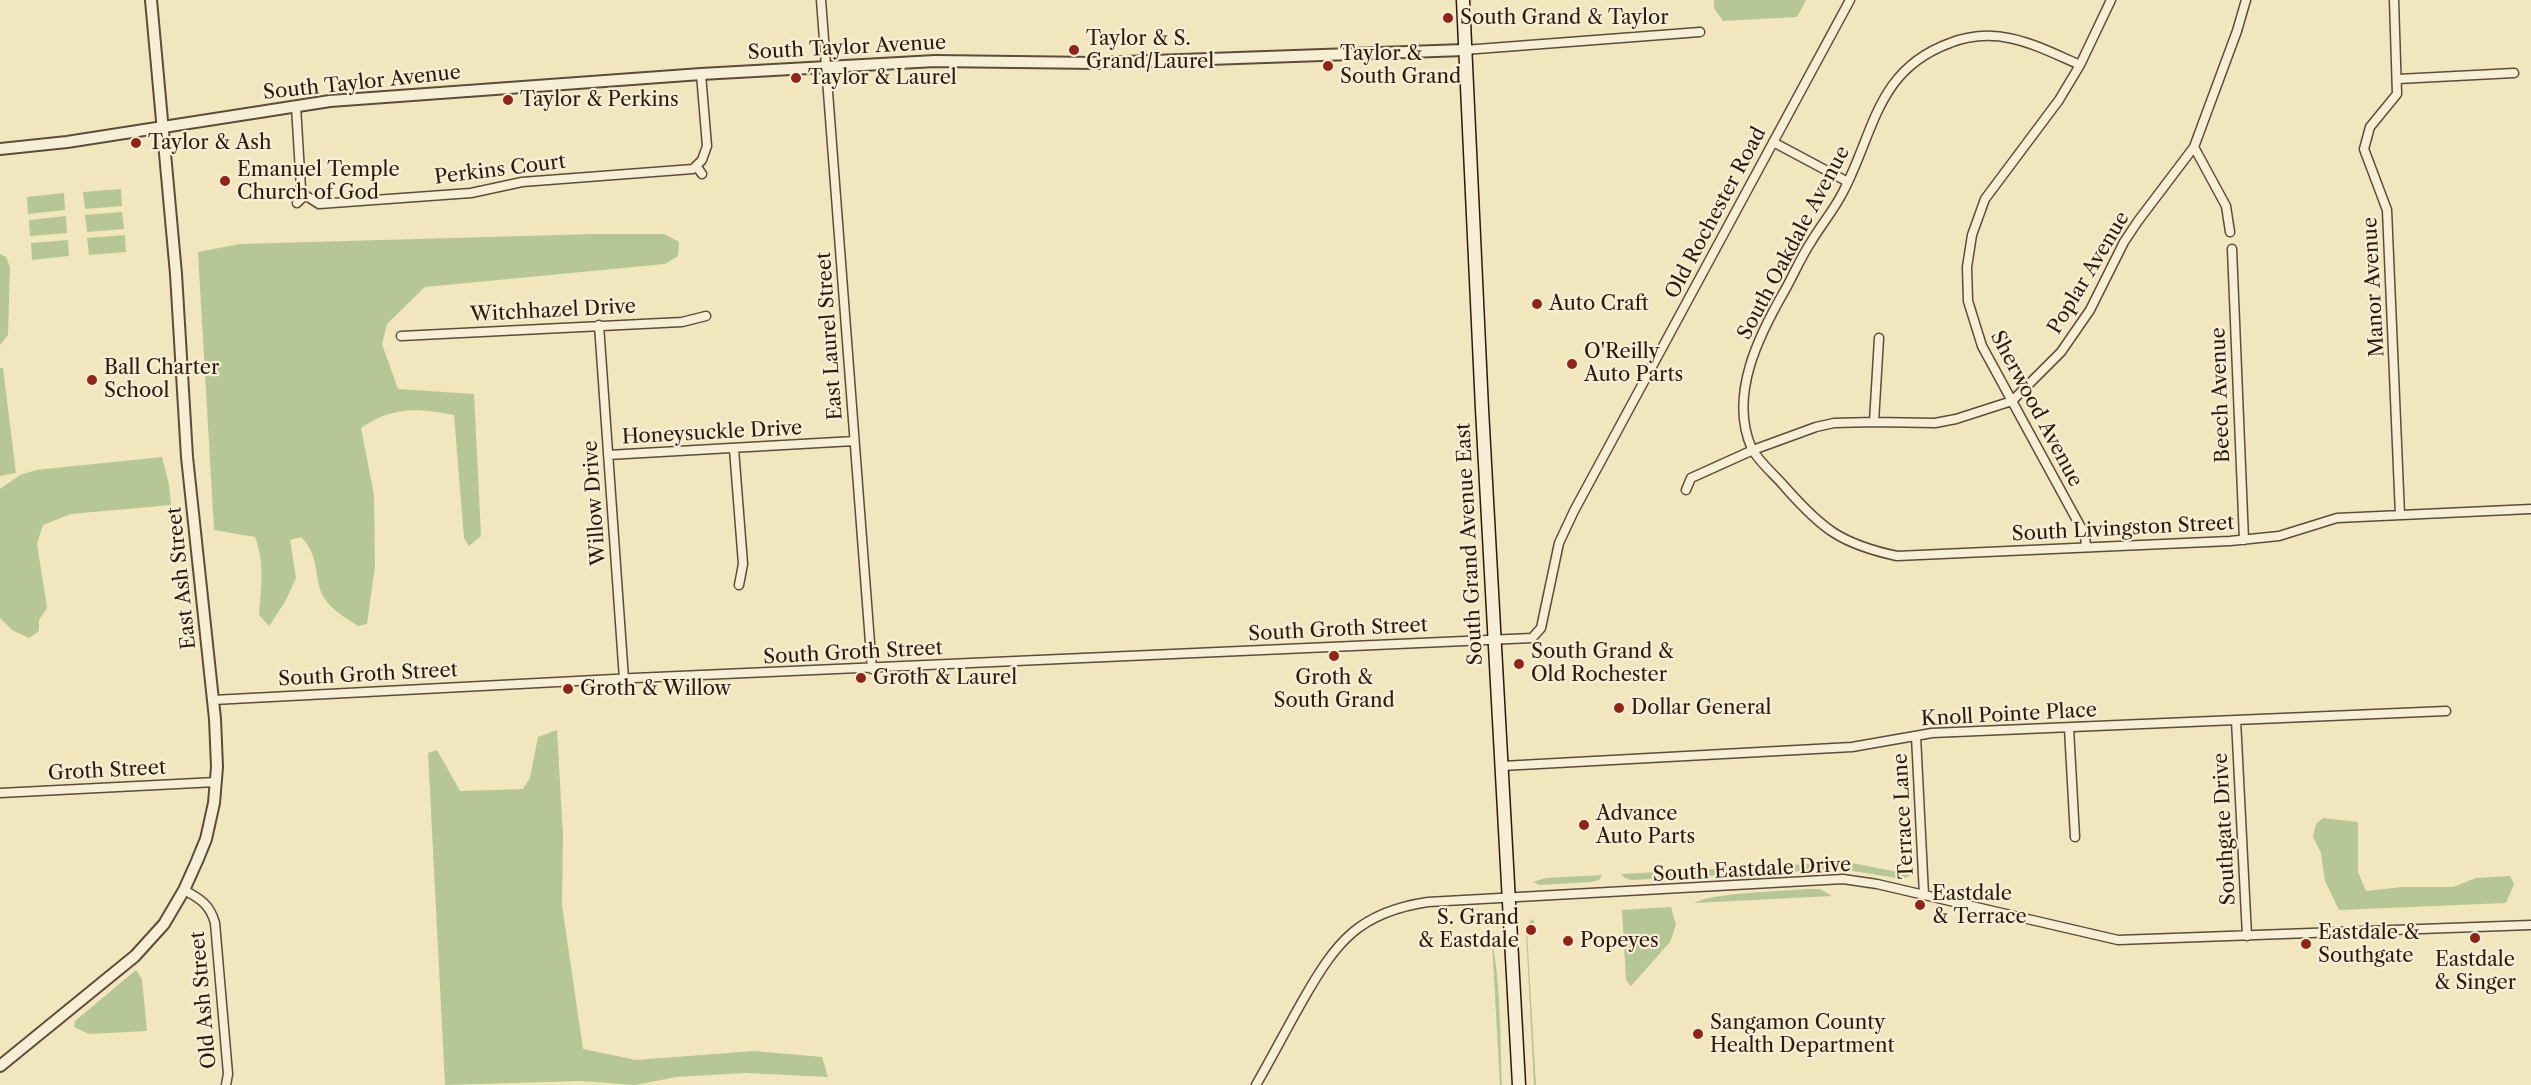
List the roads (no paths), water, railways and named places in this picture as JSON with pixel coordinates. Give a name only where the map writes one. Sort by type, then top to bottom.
[{"type":"main road","name":"South Grand Avenue East","points":[[1462,0],[1519,1085]]},
{"type":"street","name":"East Ash Street","points":[[0,1066],[135,956],[164,924],[184,890],[206,838],[216,782],[217,750],[213,700],[187,457],[164,126],[151,0]]},
{"type":"street","name":"East Laurel Street","points":[[821,0],[872,669]]},
{"type":"street","name":"Old Rochester Road","points":[[1495,640],[1527,639],[1537,635],[1541,628],[1559,543],[1574,511],[1850,0]]},
{"type":"street","name":"Sherwood Avenue","points":[[2086,547],[2085,535],[1982,346],[1968,301],[1967,267],[1969,250],[1985,199],[2059,100],[2080,65],[2111,0]]},
{"type":"street","name":"Poplar Avenue","points":[[1686,490],[1691,478],[1753,450],[1816,427],[1834,423],[1935,423],[1967,416],[2012,401],[2061,352],[2090,310],[2124,242],[2194,147],[2237,32],[2246,0]]},
{"type":"street","name":"Manor Avenue","points":[[2394,0],[2397,94],[2370,127],[2364,149],[2387,210],[2400,515]]},
{"type":"street","name":"South Taylor Avenue","points":[[0,149],[67,142],[296,106],[373,97],[701,74],[946,60],[1153,61],[1464,50],[1700,32]]},
{"type":"street","name":"South Oakdale Avenue","points":[[1753,450],[1746,427],[1744,408],[1749,368],[1775,306],[1848,182],[1876,112],[1891,84],[1904,71],[1934,50],[1962,39],[1992,36],[2036,45],[2080,65]]},
{"type":"street","points":[[2398,79],[2514,73]]},
{"type":"street","name":"Perkins Court","points":[[305,195],[319,204],[471,193],[522,182],[699,170],[707,146],[701,74]]},
{"type":"street","points":[[296,106],[300,182],[305,195],[297,202]]},
{"type":"street","points":[[1773,142],[1848,182]]},
{"type":"street","points":[[2194,147],[2226,206],[2230,232]]},
{"type":"street","name":"Beech Avenue","points":[[2232,249],[2244,540]]},
{"type":"street","name":"Witchhazel Drive","points":[[401,336],[682,322],[706,316]]},
{"type":"street","name":"Willow Drive","points":[[598,325],[624,679]]},
{"type":"street","points":[[1874,422],[1879,338]]},
{"type":"street","name":"Honeysuckle Drive","points":[[608,455],[854,441]]},
{"type":"street","points":[[734,449],[743,564],[739,585]]},
{"type":"street","name":"South Livingston Street","points":[[1753,450],[1807,512],[1822,525],[1852,544],[1898,556],[2244,540],[2279,536],[2337,518],[2531,509]]},
{"type":"street","name":"South Groth Street","points":[[213,700],[1495,640]]},
{"type":"street","name":"Knoll Pointe Place","points":[[1502,766],[1852,747],[1932,733],[2446,711]]},
{"type":"street","name":"Southgate Drive","points":[[2236,720],[2247,936]]},
{"type":"street","points":[[2069,728],[2075,837]]},
{"type":"street","name":"Terrace Lane","points":[[1916,736],[1924,895]]},
{"type":"street","name":"Groth Street","points":[[0,793],[216,782]]},
{"type":"street","name":"South Eastdale Drive","points":[[1509,899],[1843,879],[1924,895],[2110,939],[2140,940],[2531,925]]},
{"type":"street","name":"Old Ash Street","points":[[184,890],[203,900],[211,910],[215,923],[228,1074],[226,1085]]},
{"type":"street","points":[[1256,1085],[1321,969],[1332,952],[1352,933],[1384,913],[1413,905],[1509,899]]},
{"type":"place","name":"South Grand & Taylor","points":[[1448,18]]},
{"type":"place","name":"Taylor & S. Grand/Laurel","points":[[1074,50]]},
{"type":"place","name":"Taylor & South Grand","points":[[1328,66]]},
{"type":"place","name":"Taylor & Laurel","points":[[796,78]]},
{"type":"place","name":"Taylor & Perkins","points":[[508,100]]},
{"type":"place","name":"Taylor & Ash","points":[[136,143]]},
{"type":"place","name":"Emanuel Temple Church of God","points":[[225,181]]},
{"type":"place","name":"Auto Craft","points":[[1537,304]]},
{"type":"place","name":"O'Reilly Auto Parts","points":[[1572,364]]},
{"type":"place","name":"Ball Charter School","points":[[92,380]]},
{"type":"place","name":"Groth & South Grand","points":[[1334,656]]},
{"type":"place","name":"South Grand & Old Rochester","points":[[1519,664]]},
{"type":"place","name":"Groth & Laurel","points":[[861,678]]},
{"type":"place","name":"Groth & Willow","points":[[568,689]]},
{"type":"place","name":"Dollar General","points":[[1619,708]]},
{"type":"place","name":"Advance Auto Parts","points":[[1584,825]]},
{"type":"place","name":"Eastdale & Terrace","points":[[1920,905]]},
{"type":"place","name":"S. Grand & Eastdale","points":[[1531,930]]},
{"type":"place","name":"Eastdale & Singer","points":[[2475,938]]},
{"type":"place","name":"Popeyes","points":[[1568,941]]},
{"type":"place","name":"Eastdale & Southgate","points":[[2306,944]]},
{"type":"place","name":"Sangamon County Health Department","points":[[1698,1034]]}]
